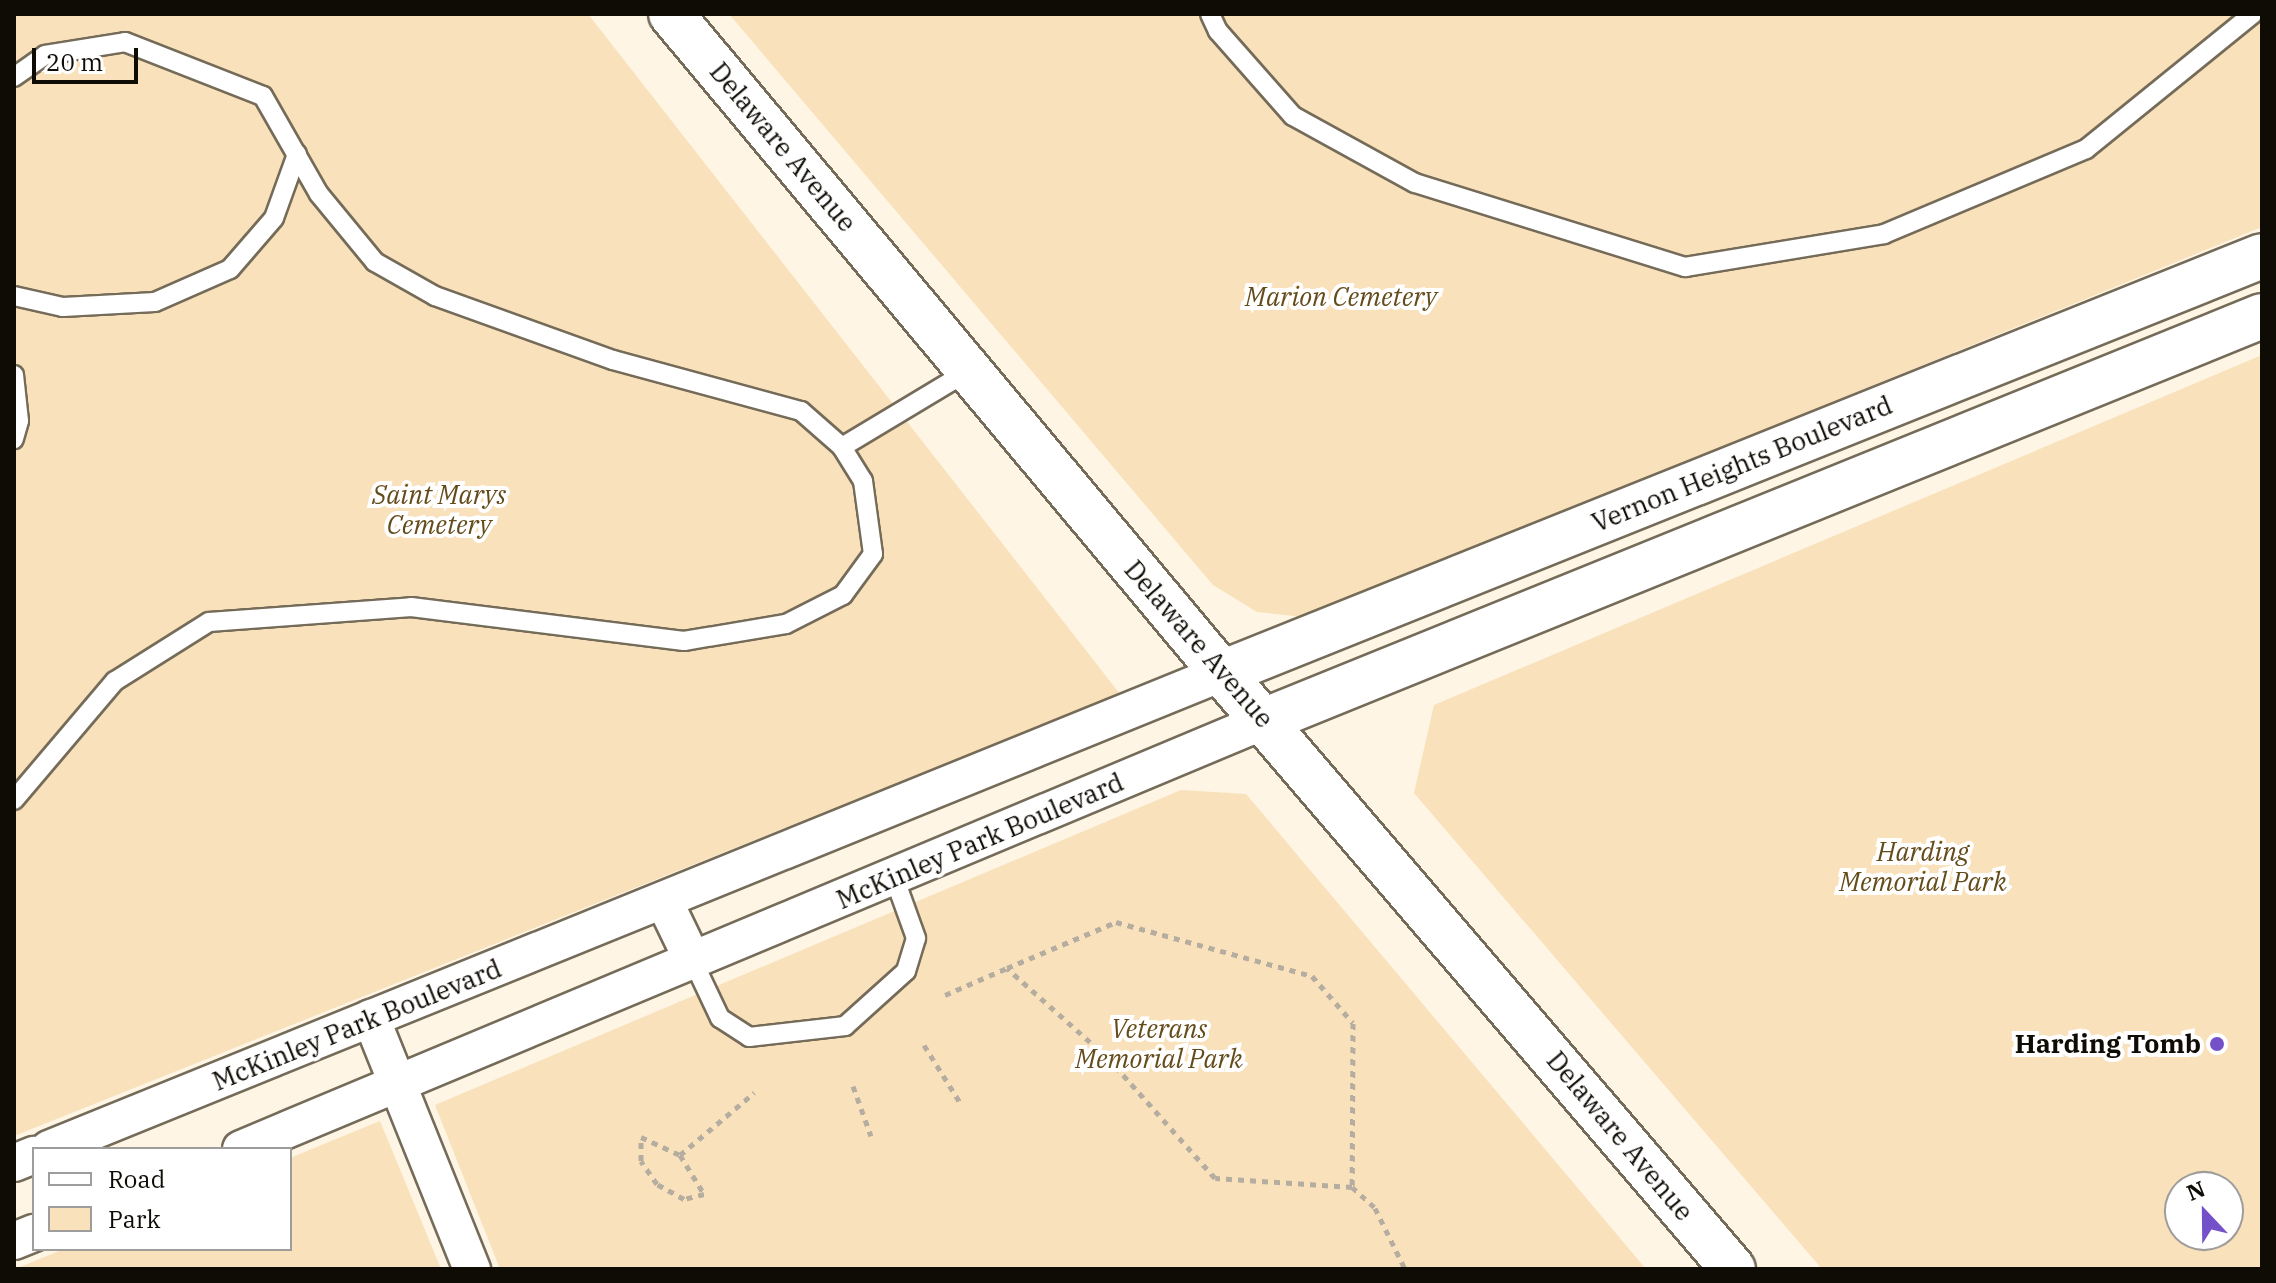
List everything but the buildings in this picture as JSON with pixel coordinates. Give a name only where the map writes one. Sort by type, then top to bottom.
[{"type":"street","name":"Delaware Avenue","points":[[671,14],[1222,673],[1266,720],[1733,1269]]},
{"type":"street","name":"Vernon Heights Boulevard","points":[[1222,673],[2262,256]]},
{"type":"street","points":[[1266,720],[2262,316]]},
{"type":"street","name":"McKinley Park Boulevard","points":[[54,1147],[1222,673]]},
{"type":"street","name":"McKinley Park Boulevard","points":[[246,1147],[1266,720]]},
{"type":"street","points":[[664,901],[693,961]]},
{"type":"street","points":[[371,1018],[472,1269]]},
{"type":"lane","points":[[1210,14],[1218,31],[1293,116],[1415,183],[1685,267],[1884,234],[2086,149],[2253,14]]},
{"type":"lane","points":[[14,77],[45,55],[125,42],[263,96],[319,194],[375,262],[435,296],[613,360],[801,411],[842,447],[863,481],[873,554],[843,595],[786,624],[684,641],[411,607],[209,622],[115,681],[14,800]]},
{"type":"lane","points":[[14,296],[63,307],[155,302],[230,269],[274,218],[297,154]]},
{"type":"lane","points":[[842,447],[970,370]]},
{"type":"lane","points":[[14,375],[19,421],[14,439]]},
{"type":"lane","points":[[693,961],[720,1018],[749,1037],[845,1026],[906,971],[916,938],[894,877]]},
{"type":"path","points":[[945,995],[1116,922],[1312,976],[1353,1023],[1352,1187]]},
{"type":"path","points":[[1007,968],[1108,1058],[1215,1178],[1352,1187],[1375,1208],[1405,1269]]},
{"type":"path","points":[[924,1045],[961,1104]]},
{"type":"path","points":[[853,1086],[871,1136]]},
{"type":"path","points":[[680,1155],[754,1093]]},
{"type":"path","points":[[641,1137],[680,1155],[704,1194],[684,1199],[657,1184],[641,1161],[641,1137]]},
{"type":"green space","name":"Saint Marys Cemetery","points":[[14,14],[588,14],[1120,694],[14,1136]]},
{"type":"green space","name":"Marion Cemetery","points":[[729,14],[2262,14],[2262,227],[1304,617],[1257,612],[1213,585]]},
{"type":"green space","name":"Harding Memorial Park","points":[[2262,355],[2262,1269],[1822,1269],[1414,793],[1434,705]]},
{"type":"green space","name":"Veterans Memorial Park","points":[[1181,790],[1246,794],[1646,1269],[500,1269],[435,1105]]},
{"type":"green space","points":[[380,1121],[441,1269],[15,1269],[59,1251],[292,1251],[292,1157]]},
{"type":"place","name":"Harding Tomb","points":[[2217,1044]]}]
